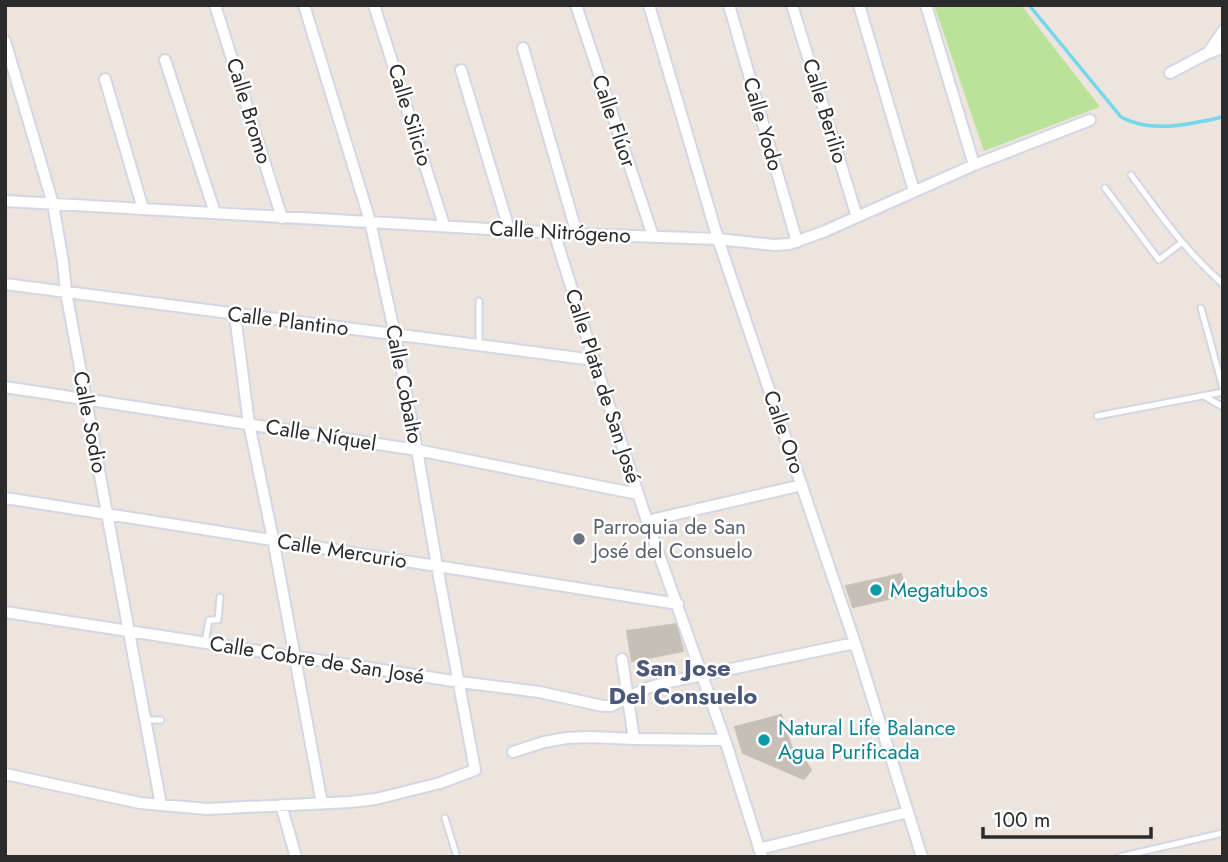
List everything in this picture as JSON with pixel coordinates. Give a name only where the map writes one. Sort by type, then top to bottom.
[{"type":"street","name":"Calle Bromo","points":[[215,5],[282,218]]},
{"type":"street","name":"Calle Cobalto","points":[[304,5],[370,221],[417,450],[475,770],[395,795],[322,804]]},
{"type":"street","name":"Calle Silicio","points":[[374,5],[444,225]]},
{"type":"street","name":"Calle Flúor","points":[[576,5],[653,236]]},
{"type":"street","name":"Calle Oro","points":[[649,5],[718,239],[855,643],[922,857]]},
{"type":"street","name":"Calle Yodo","points":[[729,5],[797,242]]},
{"type":"street","name":"Calle Berilio","points":[[792,5],[857,217]]},
{"type":"street","points":[[859,5],[914,191]]},
{"type":"street","points":[[926,5],[974,165]]},
{"type":"street","points":[[1208,53],[1223,31]]},
{"type":"street","name":"Calle Sodio","points":[[5,41],[53,204],[85,399],[161,805]]},
{"type":"street","points":[[523,48],[577,234]]},
{"type":"street","points":[[1170,72],[1223,48]]},
{"type":"street","points":[[165,60],[215,213]]},
{"type":"street","points":[[461,70],[509,229]]},
{"type":"street","points":[[105,79],[143,209]]},
{"type":"street","name":"Calle Nitrógeno","points":[[5,201],[577,234],[718,239],[774,245],[797,242],[974,165],[1090,120]]},
{"type":"street","name":"Calle Plata de San José","points":[[554,232],[638,494],[725,740],[761,853]]},
{"type":"street","name":"Calle Plantino","points":[[5,284],[594,360]]},
{"type":"street","points":[[5,774],[161,805],[207,809],[322,804],[249,424],[235,314]]},
{"type":"street","name":"Calle Níquel","points":[[5,387],[417,450],[638,494]]},
{"type":"street","points":[[647,521],[802,485]]},
{"type":"street","name":"Calle Mercurio","points":[[5,498],[678,604]]},
{"type":"street","name":"Calle Cobre de San José","points":[[5,612],[539,692],[603,706],[611,706],[655,685],[855,643]]},
{"type":"street","points":[[622,659],[634,739]]},
{"type":"street","points":[[513,752],[567,738],[725,740]]},
{"type":"street","points":[[281,806],[296,857]]},
{"type":"street","points":[[761,853],[908,812]]},
{"type":"lane","points":[[1131,175],[1181,243],[1223,284]]},
{"type":"lane","points":[[1105,188],[1159,260],[1181,243]]},
{"type":"lane","points":[[479,301],[479,345]]},
{"type":"lane","points":[[1097,416],[1223,390],[1202,308]]},
{"type":"lane","points":[[1204,396],[1223,407]]},
{"type":"lane","points":[[205,642],[209,620],[218,620],[220,597]]},
{"type":"lane","points":[[145,720],[161,720]]},
{"type":"lane","points":[[445,818],[457,857]]},
{"type":"lane","points":[[1119,857],[1223,833]]},
{"type":"green space","points":[[934,5],[1021,5],[1100,107],[984,151]]},
{"type":"building","name":"Megatubos","points":[[901,574],[906,595],[853,607],[846,586]]},
{"type":"building","points":[[676,624],[683,651],[632,661],[627,631]]},
{"type":"building","name":"Natural Life Balance Agua Purificada","points":[[781,715],[797,764],[806,762],[811,770],[804,779],[743,753],[735,727]]},
{"type":"waterway","points":[[1029,5],[1121,117],[1145,125],[1158,126],[1184,125],[1223,117]]},
{"type":"place","name":"Parroquia de San José del Consuelo","points":[[579,539]]},
{"type":"place","name":"Megatubos","points":[[876,590]]},
{"type":"place","name":"Natural Life Balance Agua Purificada","points":[[764,740]]},
{"type":"district","name":"San Jose Del Consuelo","points":[[683,681]]}]
